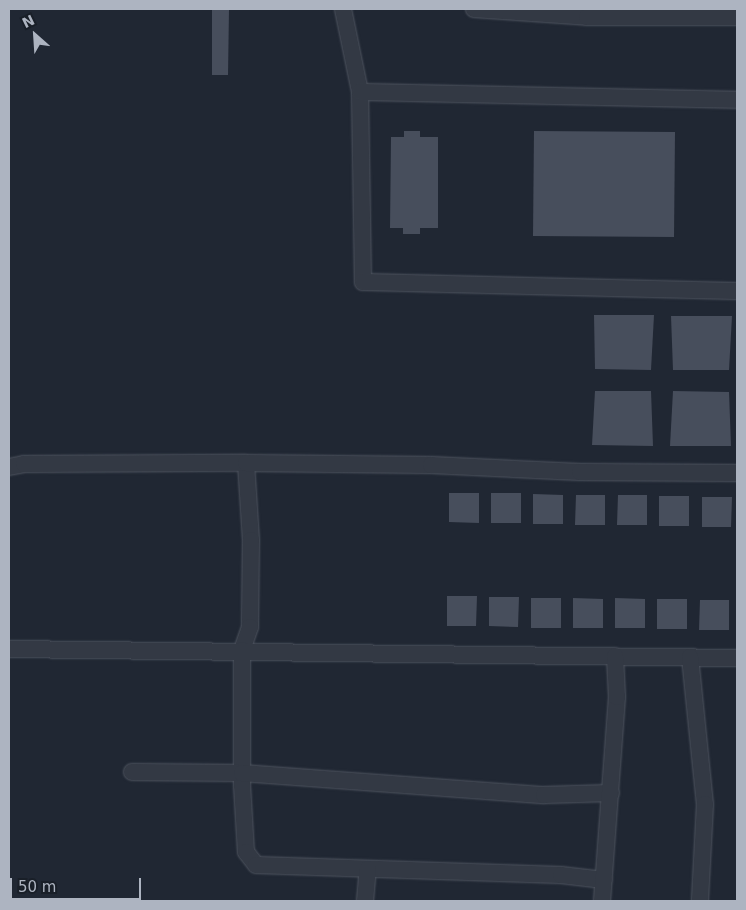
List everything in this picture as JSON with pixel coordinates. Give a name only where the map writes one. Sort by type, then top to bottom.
[{"type":"street","points":[[343,9],[360,92],[363,282],[737,291]]},
{"type":"street","points":[[474,9],[587,17],[737,17]]},
{"type":"street","points":[[360,92],[737,100]]},
{"type":"street","points":[[246,463],[251,540],[250,627],[242,650],[242,772],[246,852],[256,865],[561,875],[604,880]]},
{"type":"street","points":[[9,467],[24,464],[246,463],[737,473]]},
{"type":"street","points":[[9,649],[242,650],[737,658]]},
{"type":"street","points":[[602,901],[617,697],[615,656]]},
{"type":"street","points":[[690,657],[705,804],[700,901]]},
{"type":"street","points":[[132,772],[242,772],[544,795],[611,794]]},
{"type":"street","points":[[365,901],[368,869]]},
{"type":"building","points":[[212,9],[229,9],[228,75],[212,75]]},
{"type":"building","points":[[404,131],[420,131],[420,137],[438,137],[438,228],[420,228],[420,234],[403,234],[403,228],[390,228],[391,137],[404,137]]},
{"type":"building","points":[[534,131],[675,132],[674,237],[533,236]]},
{"type":"building","points":[[594,315],[654,315],[651,370],[595,369]]},
{"type":"building","points":[[671,316],[732,316],[729,370],[673,370]]},
{"type":"building","points":[[595,391],[651,391],[653,446],[592,445]]},
{"type":"building","points":[[673,391],[729,392],[731,446],[670,446]]},
{"type":"building","points":[[449,493],[479,493],[479,523],[449,522]]},
{"type":"building","points":[[491,493],[521,493],[521,523],[491,523]]},
{"type":"building","points":[[533,494],[563,495],[563,524],[533,524]]},
{"type":"building","points":[[576,495],[605,495],[605,525],[575,525]]},
{"type":"building","points":[[618,495],[647,495],[647,525],[617,525]]},
{"type":"building","points":[[659,496],[689,496],[689,526],[659,526]]},
{"type":"building","points":[[702,497],[732,497],[731,527],[702,527]]},
{"type":"building","points":[[447,596],[477,596],[476,626],[447,626]]},
{"type":"building","points":[[489,597],[519,597],[518,627],[489,626]]},
{"type":"building","points":[[531,598],[561,598],[561,628],[531,628]]},
{"type":"building","points":[[573,598],[603,599],[603,628],[573,628]]},
{"type":"building","points":[[615,598],[645,599],[645,628],[615,628]]},
{"type":"building","points":[[657,599],[687,599],[687,629],[657,629]]},
{"type":"building","points":[[700,600],[729,600],[729,630],[699,630]]}]
